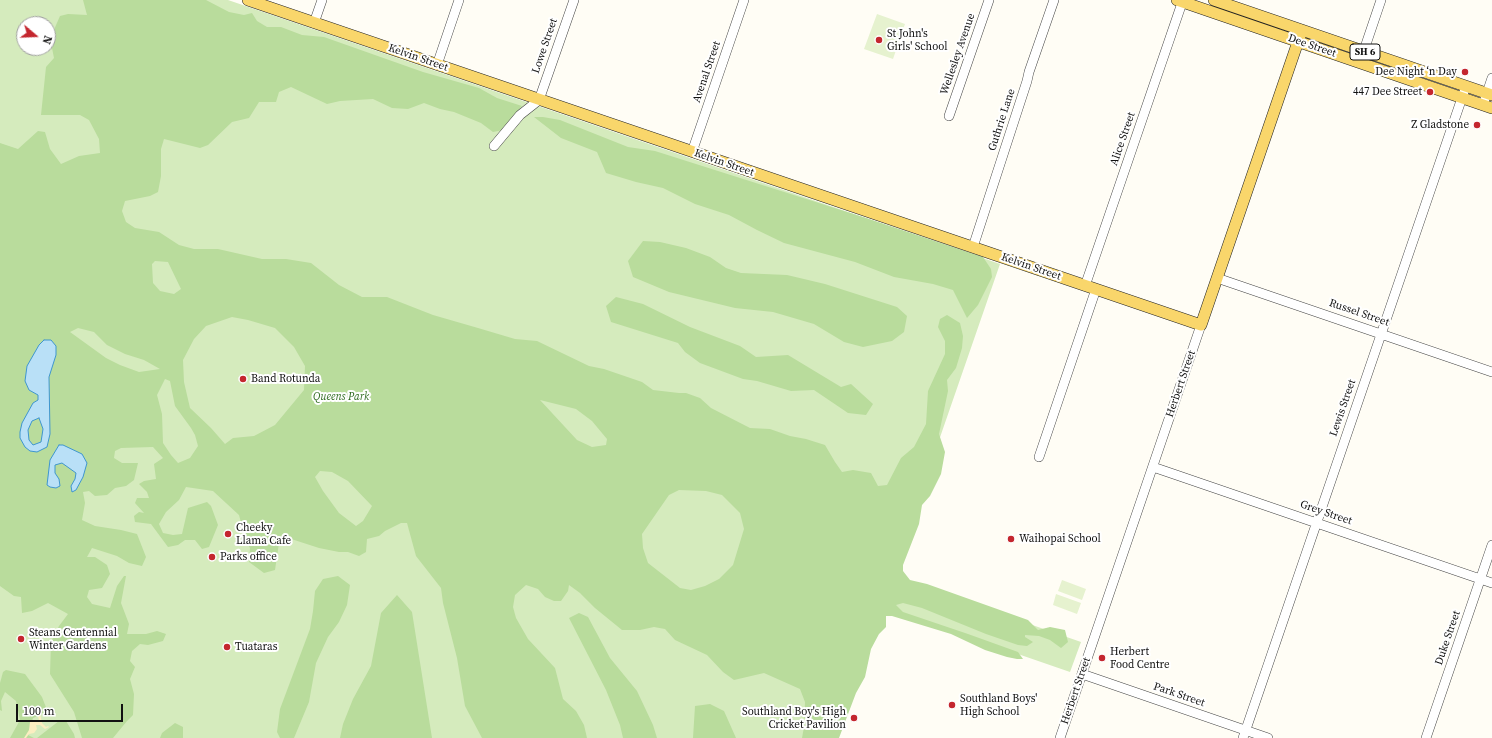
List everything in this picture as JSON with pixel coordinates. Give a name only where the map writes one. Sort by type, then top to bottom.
[{"type":"main road","name":"Kelvin Street","points":[[248,0],[1201,325]]},
{"type":"main road","name":"Dee Street","points":[[1214,0],[1235,3],[1302,30],[1489,94]]},
{"type":"main road","name":"Dee Street","points":[[1181,1],[1487,106]]},
{"type":"main road","name":"Herbert Street","points":[[1201,325],[1302,30]]},
{"type":"street","points":[[314,23],[322,0]]},
{"type":"street","points":[[437,65],[459,0]]},
{"type":"street","name":"Lowe Street","points":[[540,100],[574,0]]},
{"type":"street","name":"Avenal Street","points":[[692,152],[744,0]]},
{"type":"street","name":"Wellesley Avenue","points":[[949,116],[989,0]]},
{"type":"street","name":"Guthrie Lane","points":[[973,247],[1027,81],[1028,72],[1054,0]]},
{"type":"street","points":[[1360,62],[1381,0]]},
{"type":"street","name":"Alice Street","points":[[1085,286],[1181,1]]},
{"type":"street","points":[[1230,18],[1235,3]]},
{"type":"street","points":[[1487,106],[1492,78]]},
{"type":"street","name":"Lewis Street","points":[[1244,734],[1466,86]]},
{"type":"street","points":[[494,146],[520,116],[540,100]]},
{"type":"street","name":"Russel Street","points":[[1217,278],[1492,372]]},
{"type":"street","points":[[1039,458],[1096,289]]},
{"type":"street","name":"Herbert Street","points":[[1060,738],[1201,325]]},
{"type":"street","name":"Grey Street","points":[[1153,467],[1492,583]]},
{"type":"street","name":"Duke Street","points":[[1426,738],[1492,545]]},
{"type":"street","name":"Park Street","points":[[1082,674],[1244,734],[1268,738]]},
{"type":"green space","name":"Queens Park","points":[[0,0],[228,0],[1000,264],[892,576],[1081,642],[1070,672],[882,607],[835,738],[0,738]]},
{"type":"green space","points":[[83,0],[206,0],[229,12],[244,15],[252,13],[257,21],[267,27],[281,27],[302,35],[324,37],[423,72],[479,88],[497,98],[522,106],[503,130],[493,132],[481,123],[454,112],[424,103],[408,109],[392,108],[373,99],[340,101],[327,104],[291,87],[279,92],[276,102],[259,102],[249,118],[232,122],[208,145],[200,148],[164,139],[161,149],[161,176],[158,192],[150,196],[125,201],[122,211],[126,222],[135,228],[159,232],[179,245],[194,249],[218,249],[262,259],[286,259],[311,263],[339,285],[362,297],[387,297],[433,315],[515,339],[537,341],[589,366],[604,369],[642,382],[653,390],[686,393],[700,398],[711,408],[750,428],[770,429],[825,445],[842,472],[853,470],[871,473],[878,486],[887,485],[901,458],[914,447],[926,424],[928,391],[945,354],[945,341],[938,327],[940,319],[947,315],[960,323],[963,336],[962,348],[956,368],[947,380],[948,391],[939,434],[945,452],[941,474],[930,496],[922,505],[919,524],[903,565],[903,571],[910,580],[927,584],[1028,620],[1038,630],[1050,627],[1065,630],[1068,642],[1061,648],[1050,640],[1039,636],[1025,635],[1025,637],[1033,642],[1027,646],[1018,645],[986,634],[922,608],[903,603],[896,605],[903,612],[1018,652],[1023,659],[1007,657],[985,650],[951,634],[892,616],[886,616],[886,627],[879,634],[871,649],[865,677],[856,693],[839,738],[802,738],[805,702],[800,689],[764,673],[734,680],[723,672],[707,655],[675,640],[665,629],[654,627],[640,630],[622,630],[569,585],[568,591],[561,601],[554,601],[545,597],[538,589],[526,585],[515,595],[513,607],[516,618],[528,639],[555,668],[563,699],[576,711],[584,725],[587,738],[482,738],[465,706],[457,658],[443,603],[441,588],[416,556],[407,523],[401,523],[385,531],[379,536],[367,539],[366,552],[359,556],[348,552],[339,552],[319,548],[282,536],[279,543],[275,570],[264,573],[249,562],[250,548],[245,538],[239,515],[213,491],[186,487],[179,500],[166,512],[159,524],[163,533],[173,535],[182,534],[188,508],[207,502],[211,506],[218,525],[209,547],[202,549],[195,540],[185,540],[178,545],[168,547],[151,524],[135,522],[134,516],[139,512],[144,513],[135,503],[137,498],[149,498],[147,492],[139,484],[144,481],[156,479],[154,464],[163,458],[153,447],[121,448],[115,451],[114,458],[122,463],[138,463],[134,480],[126,486],[115,488],[107,495],[95,496],[89,491],[83,492],[85,503],[82,520],[95,526],[137,534],[146,557],[142,566],[129,563],[117,556],[92,548],[87,557],[95,557],[107,565],[110,574],[102,588],[89,590],[87,597],[92,604],[110,608],[117,586],[124,576],[126,576],[121,603],[129,624],[127,634],[146,634],[157,631],[166,634],[163,641],[148,645],[140,644],[132,651],[130,661],[135,667],[130,679],[134,694],[133,715],[113,738],[82,738],[74,712],[50,674],[51,642],[59,626],[68,614],[48,603],[32,611],[22,613],[21,597],[14,596],[0,586],[0,143],[18,149],[38,131],[45,132],[50,149],[61,164],[79,156],[100,153],[99,139],[89,120],[80,115],[41,115],[46,67],[54,58],[54,56],[56,56],[56,25],[60,16],[68,14],[87,15]],"holes":[[[155,261],[168,262],[181,289],[174,294],[160,291],[153,283],[152,264]],[[232,317],[248,320],[275,328],[294,347],[305,366],[304,390],[275,425],[254,436],[233,438],[225,444],[190,408],[184,382],[183,360],[194,339],[206,326]],[[78,328],[94,332],[107,345],[125,354],[144,360],[160,369],[139,372],[120,365],[106,358],[70,332]],[[165,379],[170,381],[175,406],[195,435],[198,446],[190,458],[178,463],[163,443],[162,414],[157,395]],[[540,400],[576,409],[592,421],[607,439],[606,445],[592,447],[577,440]],[[320,471],[332,472],[348,481],[372,506],[363,521],[356,526],[339,513],[315,477]],[[679,490],[706,491],[722,495],[740,513],[744,529],[733,565],[719,579],[705,586],[691,590],[680,588],[648,563],[643,548],[642,534],[669,495]]]},
{"type":"green space","points":[[877,14],[905,24],[893,59],[864,49]]},
{"type":"green space","points":[[534,117],[560,120],[628,147],[655,151],[983,257],[991,269],[992,277],[978,305],[967,318],[953,290],[933,284],[894,277],[855,262],[784,243],[729,215],[695,204],[663,188],[606,173],[597,152],[561,138]]},
{"type":"green space","points":[[643,241],[660,242],[686,248],[710,257],[726,268],[741,273],[787,275],[825,284],[897,307],[907,316],[904,332],[892,341],[863,347],[844,342],[814,324],[773,312],[735,308],[669,292],[633,277],[628,261]]},
{"type":"green space","points":[[616,297],[643,304],[690,327],[740,346],[756,357],[788,355],[841,387],[851,384],[873,404],[866,415],[848,413],[814,390],[791,391],[757,381],[743,379],[700,363],[685,352],[678,343],[611,322],[606,306]]},
{"type":"green space","points":[[338,576],[350,585],[347,605],[339,622],[328,637],[316,663],[309,702],[294,738],[280,738],[277,732],[280,709],[310,629],[315,591],[323,579]]},
{"type":"green space","points":[[1062,580],[1086,589],[1082,600],[1058,591]]},
{"type":"green space","points":[[1056,594],[1081,603],[1077,614],[1053,605]]},
{"type":"green space","points":[[397,595],[412,612],[432,738],[340,738],[343,724],[353,699],[371,666],[381,613]]},
{"type":"green space","points":[[579,613],[588,617],[610,658],[637,691],[653,725],[657,738],[623,738],[620,725],[606,690],[569,618]]},
{"type":"green space","points":[[6,670],[25,674],[42,697],[47,710],[33,718],[28,735],[34,738],[10,738],[20,720],[16,701],[5,692],[1,701],[2,711],[0,710],[0,683],[3,672]]},
{"type":"green space","points":[[710,704],[724,711],[736,738],[693,738],[695,706]]},
{"type":"green space","points":[[59,721],[66,721],[75,738],[37,738]]},
{"type":"green space","points":[[175,723],[183,727],[183,738],[160,738],[162,733]]},
{"type":"sand","points":[[31,708],[40,713],[42,723],[46,727],[49,727],[45,729],[40,725],[36,725],[37,729],[34,733],[29,734],[26,738],[24,738],[29,730],[30,722],[39,720],[37,713],[31,712]]},
{"type":"water","points":[[44,340],[51,340],[56,346],[56,355],[49,377],[50,434],[47,447],[37,452],[30,451],[25,447],[20,438],[20,432],[22,423],[33,403],[38,400],[38,395],[29,390],[25,381],[27,366],[39,345]],"holes":[[[39,418],[43,429],[41,442],[33,445],[29,440],[28,430],[32,421]]]},
{"type":"water","points":[[59,445],[63,445],[82,454],[87,463],[83,477],[76,490],[72,492],[71,486],[75,479],[76,473],[62,463],[55,465],[55,473],[59,479],[60,486],[56,488],[47,485],[50,460]]},
{"type":"place","name":"St John's Girls' School","points":[[879,40]]},
{"type":"place","name":"Dee Night ‘n Day","points":[[1465,72]]},
{"type":"place","name":"447 Dee Street","points":[[1430,92]]},
{"type":"place","name":"Z Gladstone","points":[[1477,125]]},
{"type":"place","name":"Band Rotunda","points":[[243,379]]},
{"type":"place","name":"Cheeky Llama Cafe","points":[[228,534]]},
{"type":"place","name":"Waihopai School","points":[[1011,539]]},
{"type":"place","name":"Parks office","points":[[212,557]]},
{"type":"place","name":"Steans Centennial Winter Gardens","points":[[21,639]]},
{"type":"place","name":"Tuataras","points":[[227,647]]},
{"type":"place","name":"Herbert Food Centre","points":[[1102,658]]},
{"type":"place","name":"Southland Boys' High School","points":[[952,705]]},
{"type":"place","name":"Southland Boy's High Cricket Pavilion","points":[[854,718]]}]
